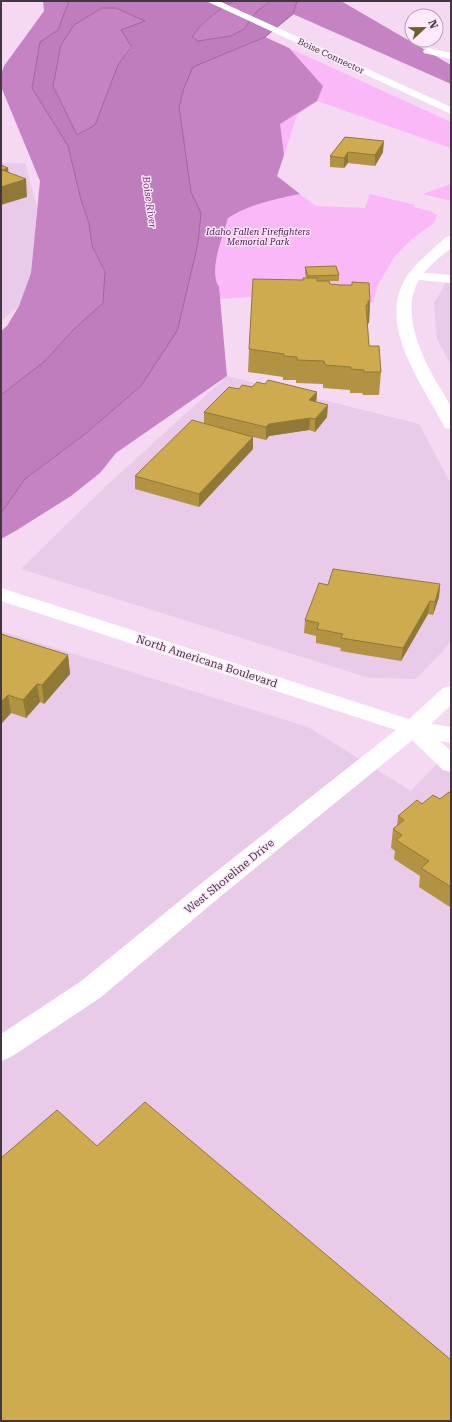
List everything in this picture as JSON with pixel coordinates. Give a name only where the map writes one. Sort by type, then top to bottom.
[{"type":"main road","name":"Boise Connector","points":[[211,1],[451,111]]},
{"type":"main road","points":[[428,51],[451,56]]},
{"type":"main road","points":[[451,240],[414,276],[408,293],[404,314],[410,340],[420,365],[451,424]]},
{"type":"main road","points":[[414,276],[451,279]]},
{"type":"main road","name":"North Americana Boulevard","points":[[1,594],[413,728],[451,735]]},
{"type":"main road","name":"West Shoreline Drive","points":[[1,1049],[90,990],[413,728],[451,694]]},
{"type":"main road","points":[[413,728],[451,764]]},
{"type":"shaded area","points":[[43,1],[69,1],[58,30],[40,42],[32,88],[68,146],[81,200],[89,223],[92,246],[105,272],[103,303],[73,330],[45,361],[1,395],[1,331],[7,326],[19,306],[31,273],[40,181],[2,89],[1,75],[4,66],[44,11]]},
{"type":"shaded area","points":[[234,1],[271,1],[256,12],[244,29],[231,36],[198,41],[192,37],[206,21]]},
{"type":"shaded area","points":[[297,1],[341,1],[404,38],[404,48],[422,48],[451,65],[451,84],[293,14]]},
{"type":"shaded area","points":[[102,8],[116,8],[146,21],[118,65],[95,125],[77,135],[53,86],[61,45],[74,25]]},
{"type":"shaded area","points":[[265,37],[289,48],[323,86],[317,101],[280,124],[284,155],[277,176],[300,194],[272,200],[245,209],[228,218],[220,244],[215,272],[219,287],[227,376],[116,453],[100,473],[71,496],[1,539],[1,513],[25,479],[85,434],[141,386],[178,328],[198,243],[201,213],[191,192],[179,107],[184,88],[192,67]]},
{"type":"shaded area","points":[[1,163],[25,163],[37,207],[31,273],[19,306],[1,321]]},
{"type":"shaded area","points":[[451,273],[451,365],[437,339],[434,303]]},
{"type":"shaded area","points":[[227,376],[419,424],[451,484],[451,640],[444,650],[416,679],[369,678],[21,569],[107,485]]},
{"type":"shaded area","points":[[1,631],[308,727],[411,791],[451,748],[451,1421],[1,1421]]},
{"type":"green space","name":"Idaho Fallen Firefighters Memorial Park","points":[[265,37],[451,122],[451,148],[317,101],[297,115],[277,177],[316,206],[365,208],[370,194],[415,205],[414,207],[430,211],[437,215],[434,223],[413,238],[395,256],[378,285],[373,303],[248,297],[221,299],[188,281],[201,213],[191,192],[179,107]]},
{"type":"green space","points":[[451,184],[451,201],[422,194]]},
{"type":"water","name":"Boise River","points":[[69,1],[234,1],[211,17],[196,31],[192,37],[198,41],[231,36],[244,29],[256,12],[271,1],[297,1],[293,14],[265,37],[193,67],[184,88],[179,107],[191,192],[201,213],[198,243],[178,328],[175,334],[141,386],[85,434],[25,479],[1,513],[1,395],[45,361],[73,330],[103,303],[105,272],[92,246],[89,223],[81,200],[68,146],[32,88],[40,42],[58,30]],"holes":[[[102,8],[116,8],[145,21],[121,30],[131,46],[118,65],[95,125],[77,135],[53,86],[61,45],[74,25]]]},
{"type":"building","points":[[345,137],[384,141],[375,155],[348,152],[344,158],[330,156]]},
{"type":"building","points":[[1,165],[8,168],[2,170],[26,179],[1,187]]},
{"type":"building","points":[[336,266],[339,275],[308,276],[305,267]]},
{"type":"building","points":[[303,278],[317,278],[317,281],[329,281],[330,284],[341,285],[352,285],[352,282],[369,283],[370,301],[368,301],[368,305],[366,305],[369,346],[379,346],[381,372],[364,372],[364,370],[351,369],[351,367],[325,365],[324,361],[297,360],[297,357],[284,356],[284,354],[249,349],[253,279],[303,280]]},
{"type":"building","points":[[268,380],[317,392],[309,400],[328,405],[315,419],[310,418],[269,424],[266,427],[204,412],[229,387],[239,389],[242,385],[252,387],[257,382],[265,384]]},
{"type":"building","points":[[192,420],[253,437],[199,494],[135,476]]},
{"type":"building","points":[[333,569],[440,584],[435,602],[430,601],[403,648],[341,638],[343,634],[317,629],[319,623],[305,620],[319,583],[328,585]]},
{"type":"building","points":[[1,634],[68,655],[42,685],[37,684],[23,700],[8,695],[1,702]]},
{"type":"building","points":[[449,792],[451,793],[451,887],[421,868],[429,861],[396,840],[402,835],[393,829],[404,820],[398,816],[417,800],[422,804],[433,795],[440,799]]},
{"type":"building","points":[[145,1102],[451,1360],[451,1421],[1,1421],[1,1158],[57,1110],[97,1146]]}]
